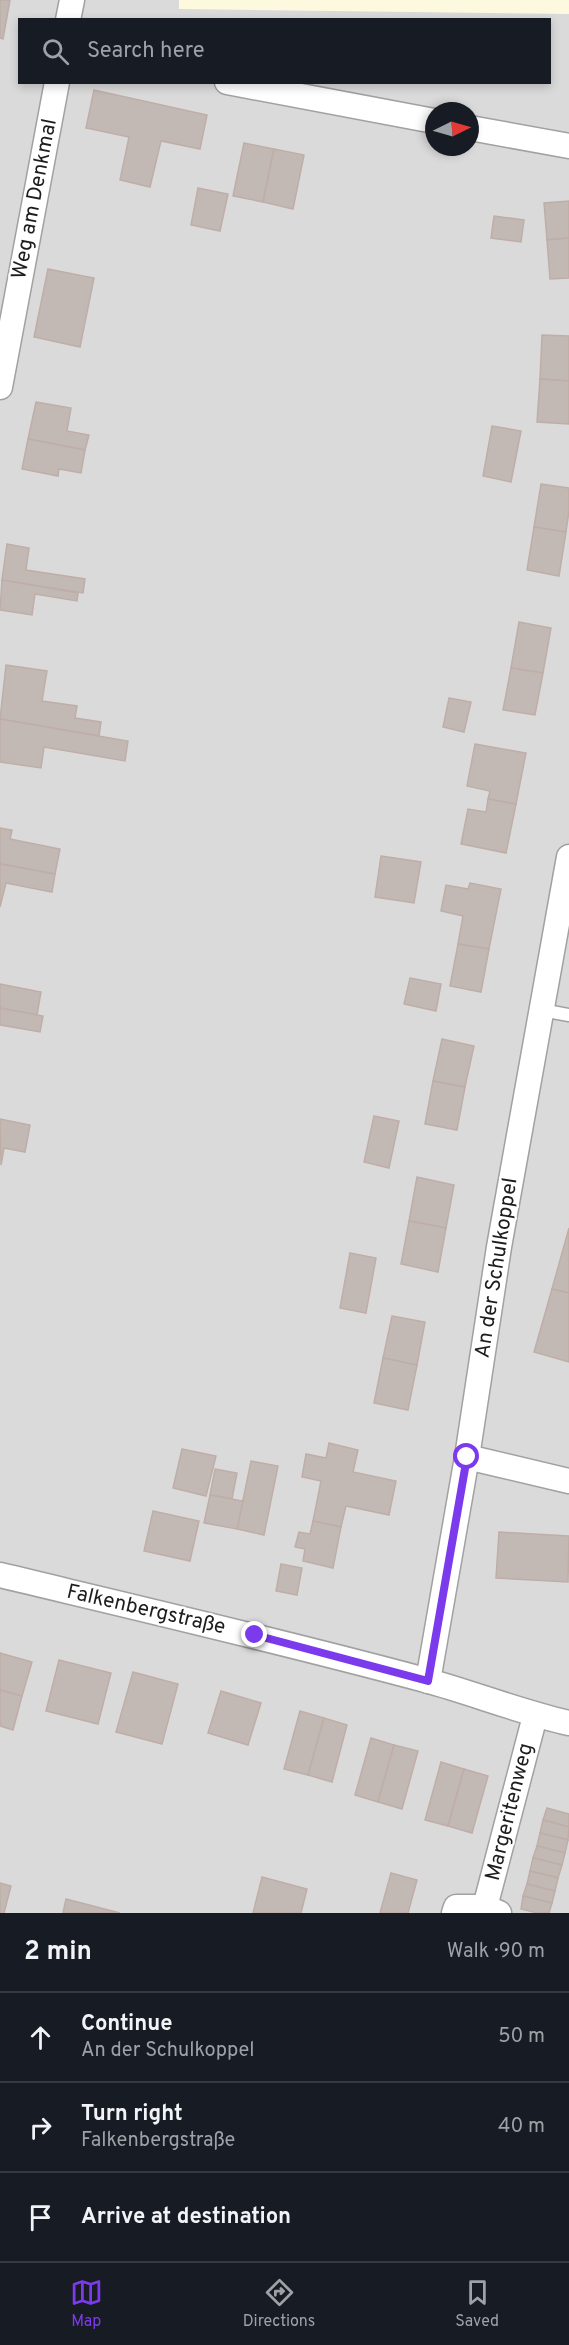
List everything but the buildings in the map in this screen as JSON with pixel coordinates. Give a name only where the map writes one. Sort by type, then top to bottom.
[{"type":"street","points":[[68,18],[72,0]]},
{"type":"street","name":"Weg am Denkmal","points":[[0,387],[57,84]]},
{"type":"street","points":[[238,84],[425,119]]},
{"type":"street","points":[[479,130],[569,146]]},
{"type":"street","name":"An der Schulkoppel","points":[[428,1681],[467,1457],[499,1247],[569,856]]},
{"type":"street","points":[[467,1457],[569,1481]]},
{"type":"street","name":"Falkenbergstraße","points":[[0,1575],[255,1635],[428,1681],[535,1716],[569,1723]]},
{"type":"street","name":"Margeritenweg","points":[[454,1913],[456,1907],[492,1910],[535,1716]]},
{"type":"lane","points":[[541,1010],[569,1015]]},
{"type":"shaded area","points":[[0,0],[569,0],[569,1913],[0,1913]]},
{"type":"shaded area","points":[[179,0],[569,0],[569,14],[179,9]]},
{"type":"route","points":[[255,1635],[428,1681],[467,1457]]}]
